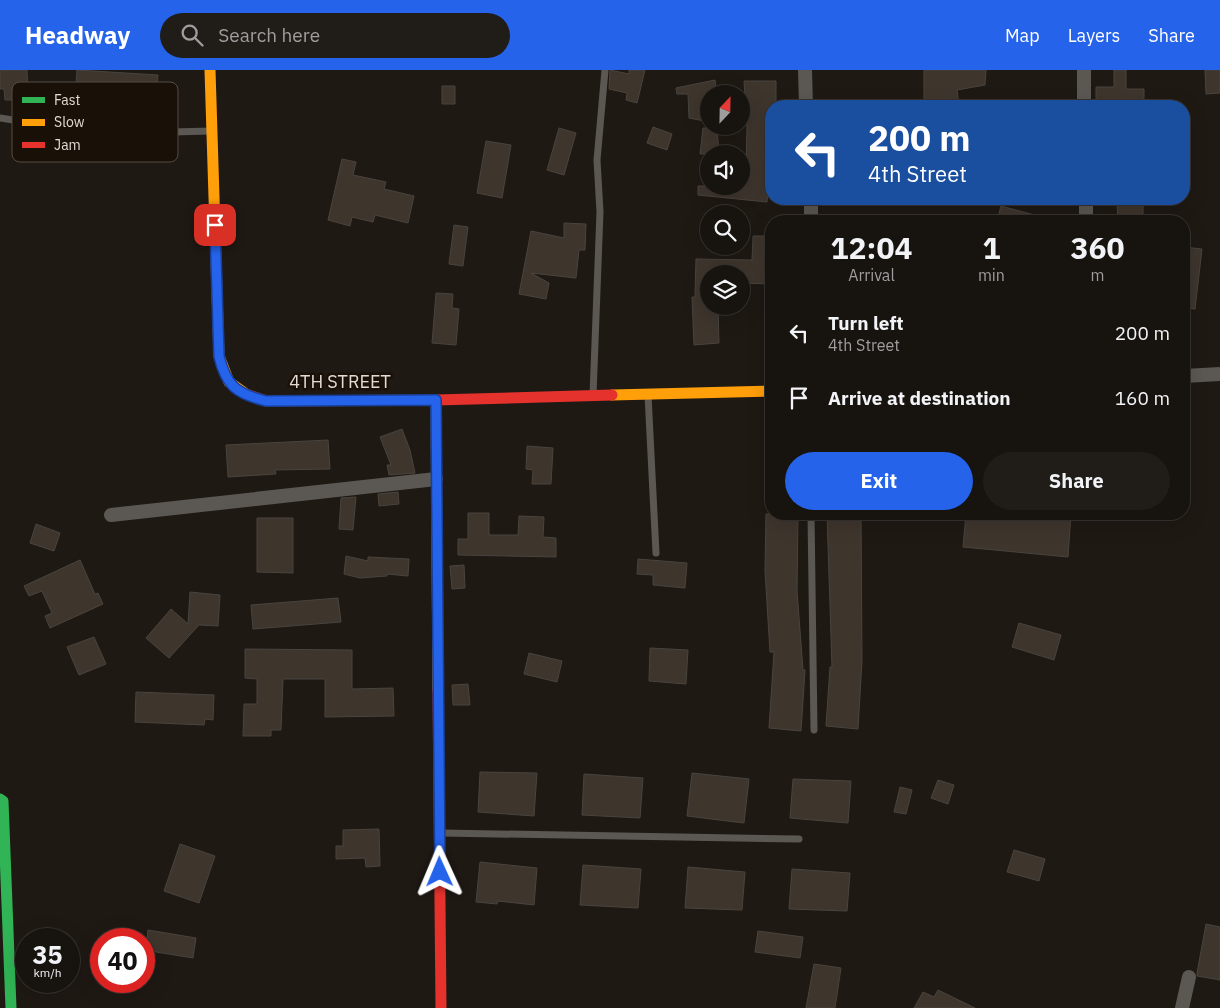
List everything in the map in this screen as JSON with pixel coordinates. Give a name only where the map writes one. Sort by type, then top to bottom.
[{"type":"street","name":"4TH STREET","points":[[210,70],[219,356],[223,374],[233,388],[247,397],[266,401],[436,400],[765,391]]},
{"type":"street","points":[[805,70],[806,100]]},
{"type":"street","points":[[1084,70],[1084,100]]},
{"type":"street","points":[[1190,376],[1220,374]]},
{"type":"street","points":[[436,400],[441,1008]]},
{"type":"street","points":[[111,515],[436,480]]},
{"type":"street","points":[[0,799],[3,801],[11,1008]]},
{"type":"street","points":[[1182,1008],[1189,977]]},
{"type":"lane","points":[[594,395],[600,212],[597,160],[605,70]]},
{"type":"lane","points":[[178,132],[212,131]]},
{"type":"lane","points":[[648,395],[656,553]]},
{"type":"lane","points":[[812,520],[814,730]]},
{"type":"lane","points":[[440,833],[799,839]]},
{"type":"building","points":[[0,70],[27,70],[27,82],[12,82],[12,100],[5,100],[4,89],[0,89]]},
{"type":"building","points":[[77,70],[158,75],[158,82],[76,82]]},
{"type":"building","points":[[610,70],[629,74],[629,70],[645,70],[637,103],[626,100],[627,93],[609,89]]},
{"type":"building","points":[[924,70],[986,70],[985,85],[957,90],[958,100],[924,100]]},
{"type":"building","points":[[1114,70],[1126,70],[1126,89],[1144,89],[1144,100],[1096,100],[1096,87],[1114,87]]},
{"type":"building","points":[[1205,70],[1220,70],[1220,93],[1206,94]]},
{"type":"building","points":[[715,80],[716,85],[700,85],[700,120],[689,118],[688,94],[677,94],[676,88]]},
{"type":"building","points":[[744,81],[776,81],[776,100],[765,100],[765,202],[698,195],[698,186],[700,186],[700,195],[750,195],[750,145],[747,145],[747,135],[750,135],[750,85],[744,85]]},
{"type":"building","points":[[442,86],[455,86],[455,104],[442,104]]},
{"type":"building","points":[[653,127],[672,134],[667,150],[647,143]]},
{"type":"building","points":[[559,128],[576,133],[564,175],[547,170]]},
{"type":"building","points":[[702,135],[718,135],[718,145],[701,145]]},
{"type":"building","points":[[486,141],[511,145],[502,198],[477,193]]},
{"type":"building","points":[[342,159],[356,162],[353,175],[386,182],[384,189],[414,196],[408,223],[375,215],[373,222],[352,217],[350,226],[328,220]]},
{"type":"building","points":[[1117,205],[1143,205],[1143,215],[1118,215]]},
{"type":"building","points":[[1001,206],[1035,215],[999,215]]},
{"type":"building","points":[[564,223],[586,224],[585,250],[579,250],[576,278],[531,273],[549,283],[546,299],[519,294],[531,231],[564,238]]},
{"type":"building","points":[[454,225],[468,227],[463,266],[449,264]]},
{"type":"building","points":[[753,236],[765,236],[765,284],[750,283],[750,265],[700,265],[700,315],[718,315],[719,343],[694,345],[692,297],[695,297],[696,259],[752,260]]},
{"type":"building","points":[[1190,248],[1202,249],[1195,309],[1190,309]]},
{"type":"building","points":[[436,293],[453,294],[452,308],[459,309],[456,345],[432,343]]},
{"type":"building","points":[[402,429],[410,450],[415,473],[389,475],[387,465],[391,465],[380,437]]},
{"type":"building","points":[[328,440],[330,469],[275,470],[276,474],[228,477],[226,445]]},
{"type":"building","points":[[527,446],[553,448],[551,484],[532,484],[533,470],[526,469]]},
{"type":"building","points":[[398,492],[399,504],[379,506],[378,494]]},
{"type":"building","points":[[356,497],[353,530],[339,529],[341,498]]},
{"type":"building","points":[[468,513],[489,513],[489,535],[518,535],[519,516],[544,517],[543,537],[556,538],[556,557],[458,555],[458,539],[468,539]]},
{"type":"building","points":[[257,518],[293,518],[293,573],[257,572]]},
{"type":"building","points":[[766,520],[798,520],[797,591],[803,670],[805,670],[801,731],[769,728],[774,652],[770,652],[765,571]]},
{"type":"building","points":[[827,520],[861,520],[862,661],[858,729],[826,726],[830,667],[832,667]]},
{"type":"building","points":[[965,520],[1071,520],[1068,557],[963,547]]},
{"type":"building","points":[[36,524],[60,533],[54,551],[30,543]]},
{"type":"building","points":[[346,556],[368,561],[368,557],[409,559],[408,576],[387,574],[387,576],[360,578],[344,574]]},
{"type":"building","points":[[638,559],[687,563],[685,588],[653,585],[653,575],[637,574]]},
{"type":"building","points":[[80,560],[95,594],[98,593],[103,604],[50,628],[45,616],[52,613],[42,591],[29,596],[24,586]]},
{"type":"building","points":[[464,565],[465,588],[452,589],[450,566]]},
{"type":"building","points":[[190,592],[220,595],[218,626],[199,625],[169,658],[146,638],[171,609],[188,624]]},
{"type":"building","points":[[338,598],[341,622],[253,629],[251,605]]},
{"type":"building","points":[[1019,623],[1061,635],[1054,660],[1012,647]]},
{"type":"building","points":[[94,637],[106,664],[79,675],[67,647]]},
{"type":"building","points":[[650,648],[688,650],[686,684],[649,681]]},
{"type":"building","points":[[245,649],[352,650],[352,689],[393,688],[394,716],[325,717],[325,679],[283,679],[281,730],[271,730],[271,736],[243,736],[244,704],[257,704],[257,679],[245,678]]},
{"type":"building","points":[[529,653],[562,661],[557,682],[524,674]]},
{"type":"building","points":[[468,684],[470,705],[453,705],[452,685]]},
{"type":"building","points":[[136,692],[214,695],[213,720],[205,719],[204,725],[135,722]]},
{"type":"building","points":[[480,772],[537,773],[534,816],[478,812]]},
{"type":"building","points":[[692,773],[749,779],[744,823],[687,816]]},
{"type":"building","points":[[584,774],[643,778],[640,818],[582,815]]},
{"type":"building","points":[[793,779],[851,781],[848,823],[790,818]]},
{"type":"building","points":[[938,780],[954,785],[948,804],[931,798]]},
{"type":"building","points":[[900,787],[912,790],[906,814],[894,812]]},
{"type":"building","points":[[379,829],[380,866],[366,867],[365,858],[336,859],[336,846],[343,846],[343,830]]},
{"type":"building","points":[[180,844],[215,856],[199,903],[164,891]]},
{"type":"building","points":[[1014,850],[1045,859],[1039,881],[1007,872]]},
{"type":"building","points":[[480,862],[537,868],[534,905],[498,901],[497,904],[476,902]]},
{"type":"building","points":[[583,865],[641,869],[638,908],[580,905]]},
{"type":"building","points":[[688,867],[745,872],[742,910],[685,908]]},
{"type":"building","points":[[792,869],[850,873],[847,911],[789,909]]},
{"type":"building","points":[[1206,924],[1220,927],[1220,980],[1197,976]]},
{"type":"building","points":[[155,931],[196,938],[193,958],[155,952]]},
{"type":"building","points":[[758,931],[803,937],[800,958],[755,952]]},
{"type":"building","points":[[814,964],[841,968],[835,1008],[806,1008]]},
{"type":"building","points":[[938,990],[975,1008],[914,1008],[923,992],[934,997]]},
{"type":"traffic: fast","points":[[0,799],[3,801],[11,1008]]},
{"type":"traffic: slow","points":[[210,70],[219,356],[229,382],[246,394]]},
{"type":"traffic: slow","points":[[612,395],[765,391]]},
{"type":"traffic: slow","points":[[436,400],[438,690]]},
{"type":"traffic: jam","points":[[246,394],[266,401],[436,400],[612,395]]},
{"type":"traffic: jam","points":[[438,690],[441,1008]]},
{"type":"route","points":[[215,225],[219,356],[223,374],[233,388],[247,397],[266,401],[436,400],[440,872]]}]
